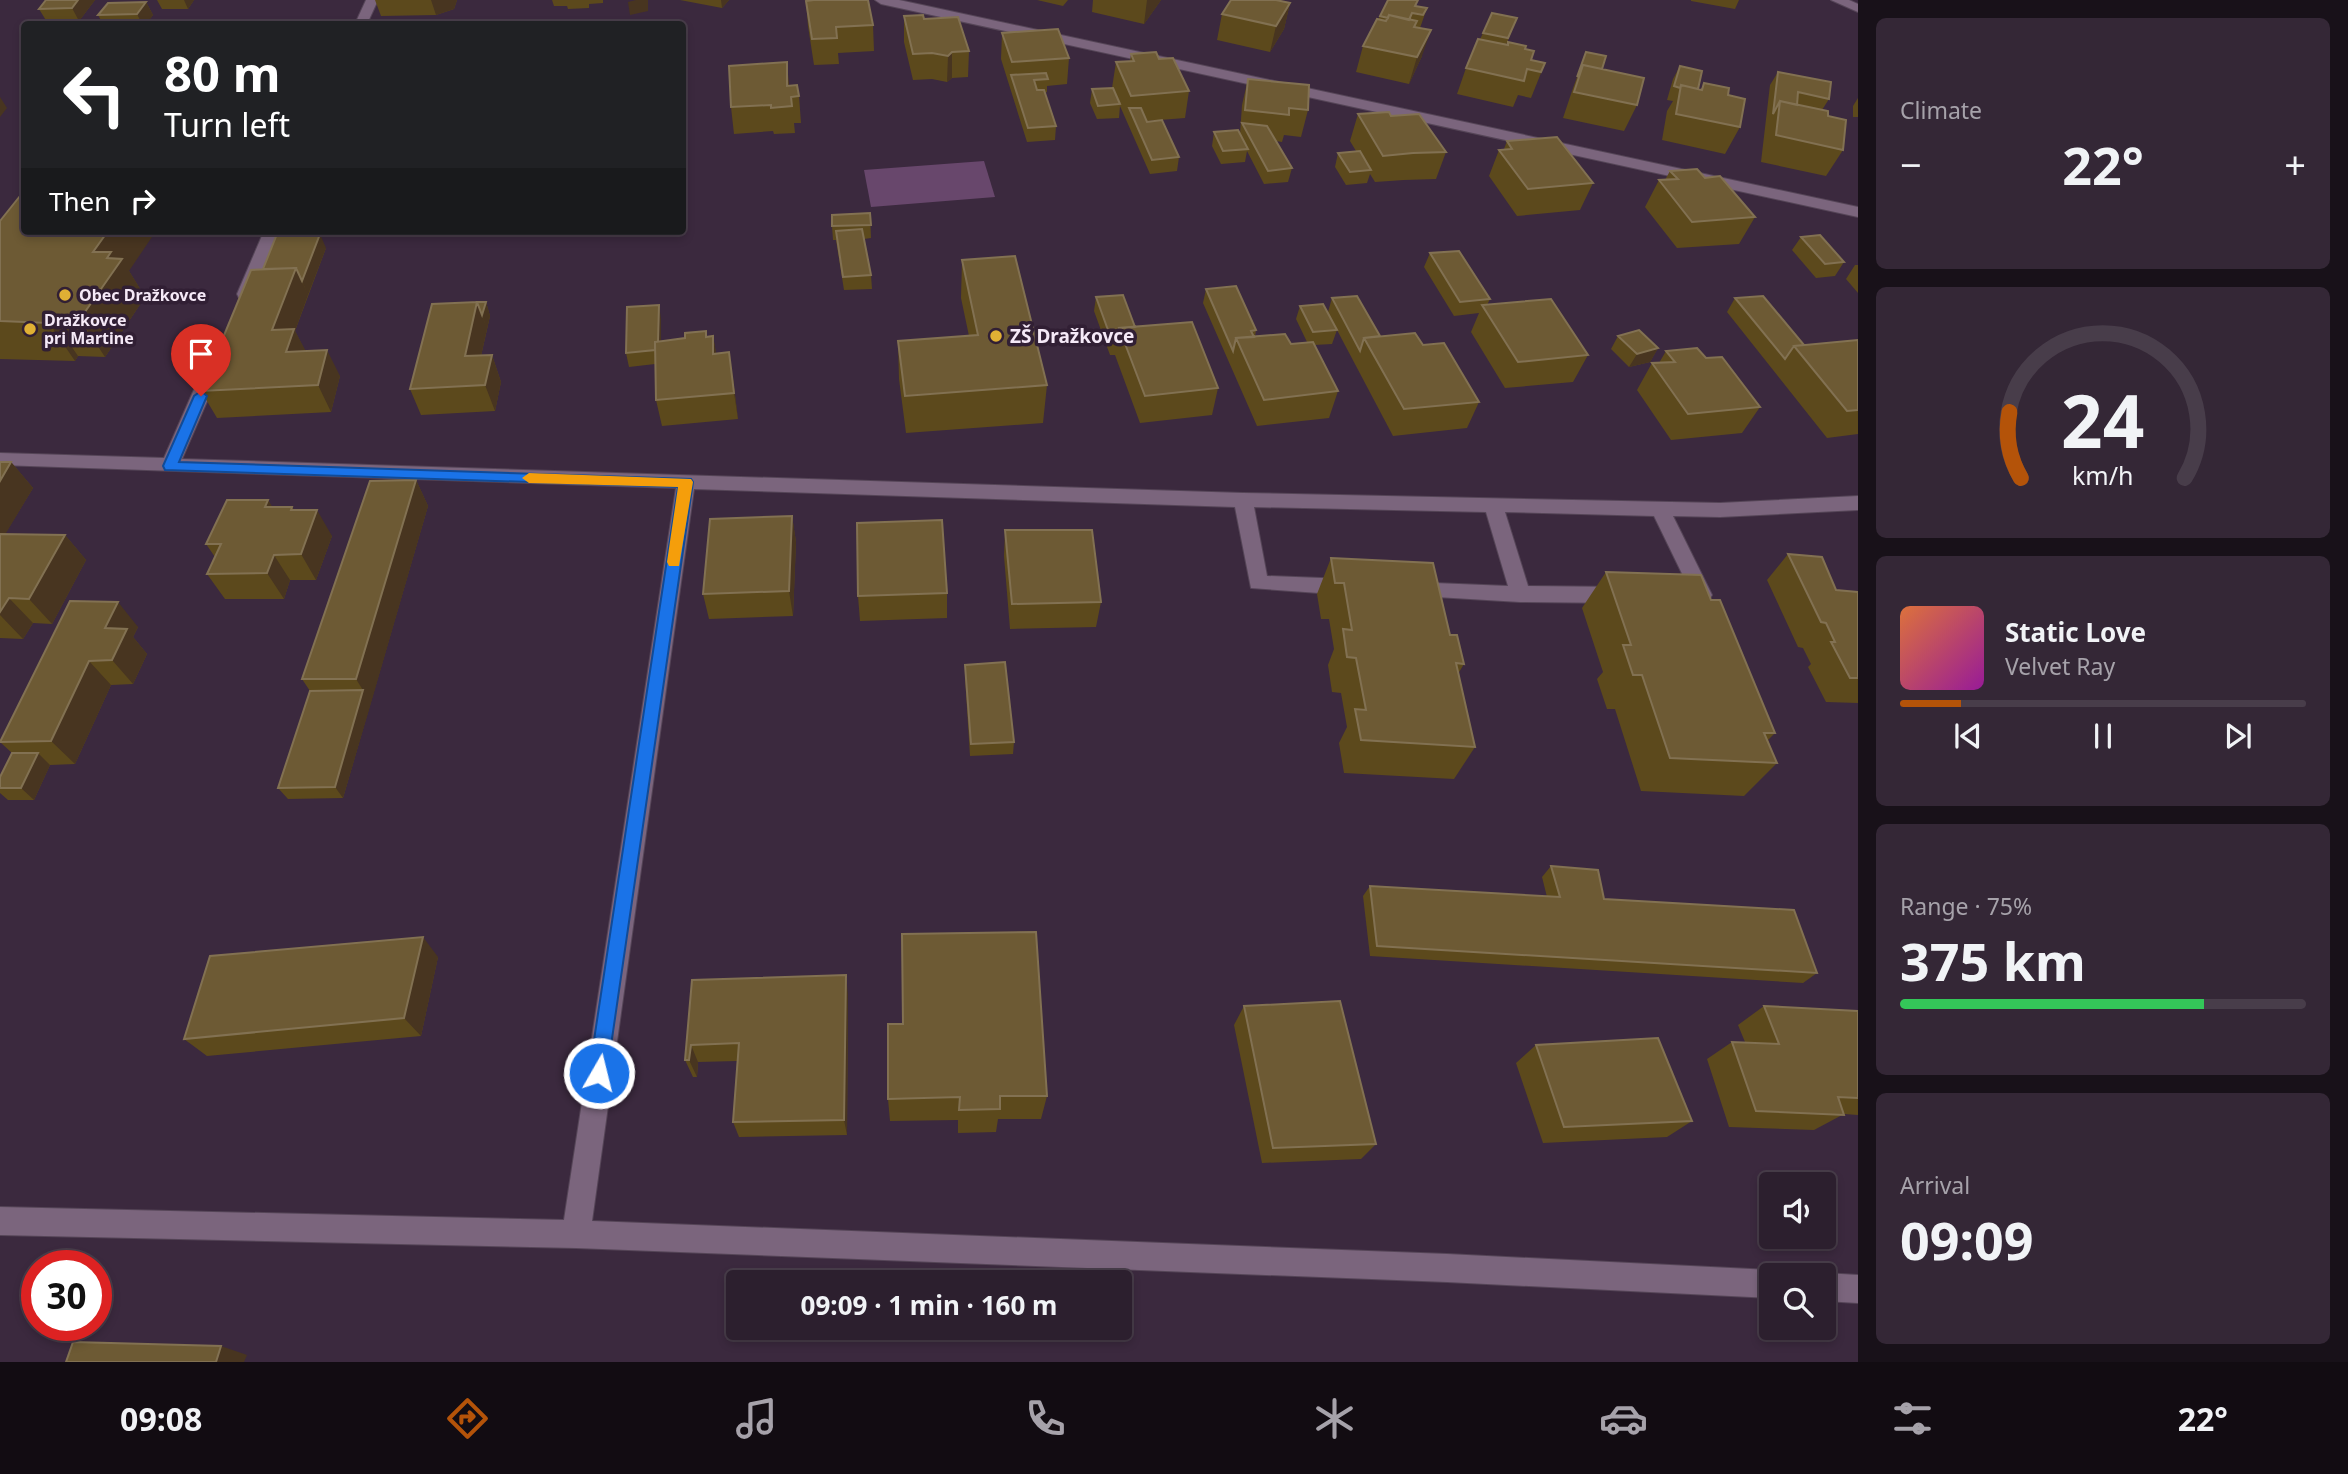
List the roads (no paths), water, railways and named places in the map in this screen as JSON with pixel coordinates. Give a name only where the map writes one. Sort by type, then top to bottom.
[{"type":"street","points":[[362,21],[372,0]]},
{"type":"street","points":[[881,0],[1858,212]]},
{"type":"street","points":[[1837,0],[1858,8]]},
{"type":"street","points":[[240,305],[270,235]]},
{"type":"street","points":[[170,466],[218,355]]},
{"type":"street","points":[[0,459],[1243,500],[1720,510],[1858,503]]},
{"type":"street","points":[[576,1234],[686,482]]},
{"type":"street","points":[[1243,500],[1258,583],[1369,588]]},
{"type":"street","points":[[1493,505],[1520,594]]},
{"type":"street","points":[[1660,508],[1702,595],[1676,595]]},
{"type":"street","points":[[1396,589],[1520,594],[1637,594]]},
{"type":"street","points":[[0,1221],[576,1234],[1447,1268],[1759,1283]]},
{"type":"street","points":[[1836,1288],[1858,1289]]},
{"type":"place","name":"Obec Dražkovce","points":[[65,295]]},
{"type":"place","name":"Dražkovce pri Martine","points":[[30,329]]},
{"type":"place","name":"ZŠ Dražkovce","points":[[996,336]]}]
